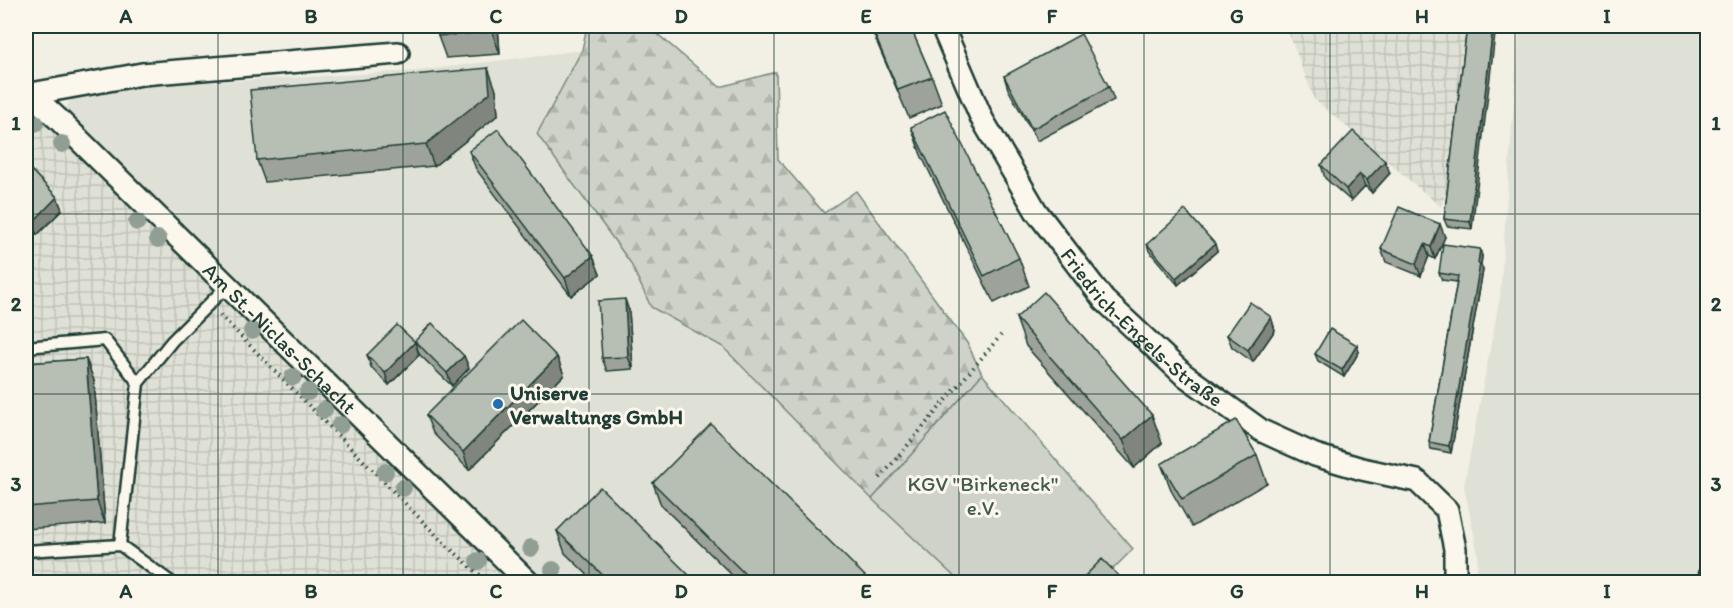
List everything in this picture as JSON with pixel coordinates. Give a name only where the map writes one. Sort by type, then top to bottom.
[{"type":"street","name":"Friedrich-Engels-Straße","points":[[942,26],[982,119],[1030,201],[1104,300],[1183,374],[1262,431],[1316,455],[1362,469],[1417,481],[1447,510],[1455,549],[1455,582]]},
{"type":"street","name":"Am St.-Niclas-Schacht","points":[[28,93],[142,74],[398,53]]},
{"type":"street","name":"Am St.-Niclas-Schacht","points":[[28,93],[58,119],[528,582]]},
{"type":"lane","points":[[120,545],[138,383],[172,341],[227,286]]},
{"type":"lane","points":[[26,346],[105,340],[138,383]]},
{"type":"lane","points":[[26,551],[120,545],[171,582]]},
{"type":"path","points":[[209,304],[444,543],[488,582]]},
{"type":"path","points":[[880,478],[1001,335]]},
{"type":"shaded area","points":[[1286,26],[1470,26],[1453,173],[1441,207],[1314,99]]},
{"type":"shaded area","points":[[1519,26],[1707,26],[1707,582],[1475,582],[1478,555],[1464,486],[1500,296]]},
{"type":"shaded area","points":[[582,50],[537,134],[630,262],[651,307],[723,347],[872,499],[960,582],[528,582],[58,119],[73,97],[153,85],[416,71]]},
{"type":"shaded area","points":[[26,103],[536,582],[26,582]]},
{"type":"green space","points":[[587,26],[648,26],[720,87],[776,72],[778,159],[824,213],[856,191],[967,343],[982,374],[872,499],[723,347],[651,307],[630,262],[537,134],[582,50]]},
{"type":"green space","name":"KGV \"Birkeneck\" e.V.","points":[[982,374],[1133,549],[1100,582],[960,582],[872,499]]},
{"type":"building","points":[[438,26],[491,26],[492,32],[438,36]]},
{"type":"building","points":[[871,26],[910,26],[932,77],[898,90]]},
{"type":"building","points":[[1467,26],[1493,26],[1470,222],[1444,219]]},
{"type":"building","points":[[1081,34],[1109,87],[1032,129],[1004,76]]},
{"type":"building","points":[[488,68],[490,93],[426,144],[257,160],[250,90]]},
{"type":"building","points":[[945,110],[1019,258],[984,276],[911,127]]},
{"type":"building","points":[[498,129],[593,256],[565,278],[469,151]]},
{"type":"building","points":[[1353,131],[1385,161],[1367,180],[1360,174],[1346,189],[1321,165]]},
{"type":"building","points":[[26,165],[57,197],[32,223],[26,216]]},
{"type":"building","points":[[1399,207],[1440,224],[1431,247],[1425,244],[1416,264],[1381,249]]},
{"type":"building","points":[[1185,210],[1215,244],[1176,278],[1147,244]]},
{"type":"building","points":[[1443,244],[1480,249],[1478,263],[1480,264],[1449,446],[1429,442],[1458,276],[1439,273]]},
{"type":"building","points":[[1044,292],[1152,415],[1123,440],[1016,318]]},
{"type":"building","points":[[625,299],[628,357],[602,358],[598,301]]},
{"type":"building","points":[[1250,302],[1271,317],[1248,350],[1227,335]]},
{"type":"building","name":"Uniserve Verwaltungs GmbH","points":[[521,320],[557,357],[463,452],[426,415]]},
{"type":"building","points":[[432,323],[464,356],[447,373],[415,341]]},
{"type":"building","points":[[397,325],[415,342],[385,373],[367,355]]},
{"type":"building","points":[[1330,329],[1357,345],[1342,370],[1315,354]]},
{"type":"building","points":[[86,359],[97,501],[26,507],[26,363]]},
{"type":"building","points":[[1236,420],[1257,455],[1182,499],[1161,464]]},
{"type":"building","points":[[711,424],[871,582],[753,582],[653,483]]},
{"type":"building","points":[[600,487],[696,582],[610,582],[557,531]]},
{"type":"building","points":[[1102,559],[1125,582],[1090,582],[1084,577]]},
{"type":"railway","points":[[1698,582],[1708,535]]},
{"type":"place","name":"Uniserve Verwaltungs GmbH","points":[[498,404]]}]
